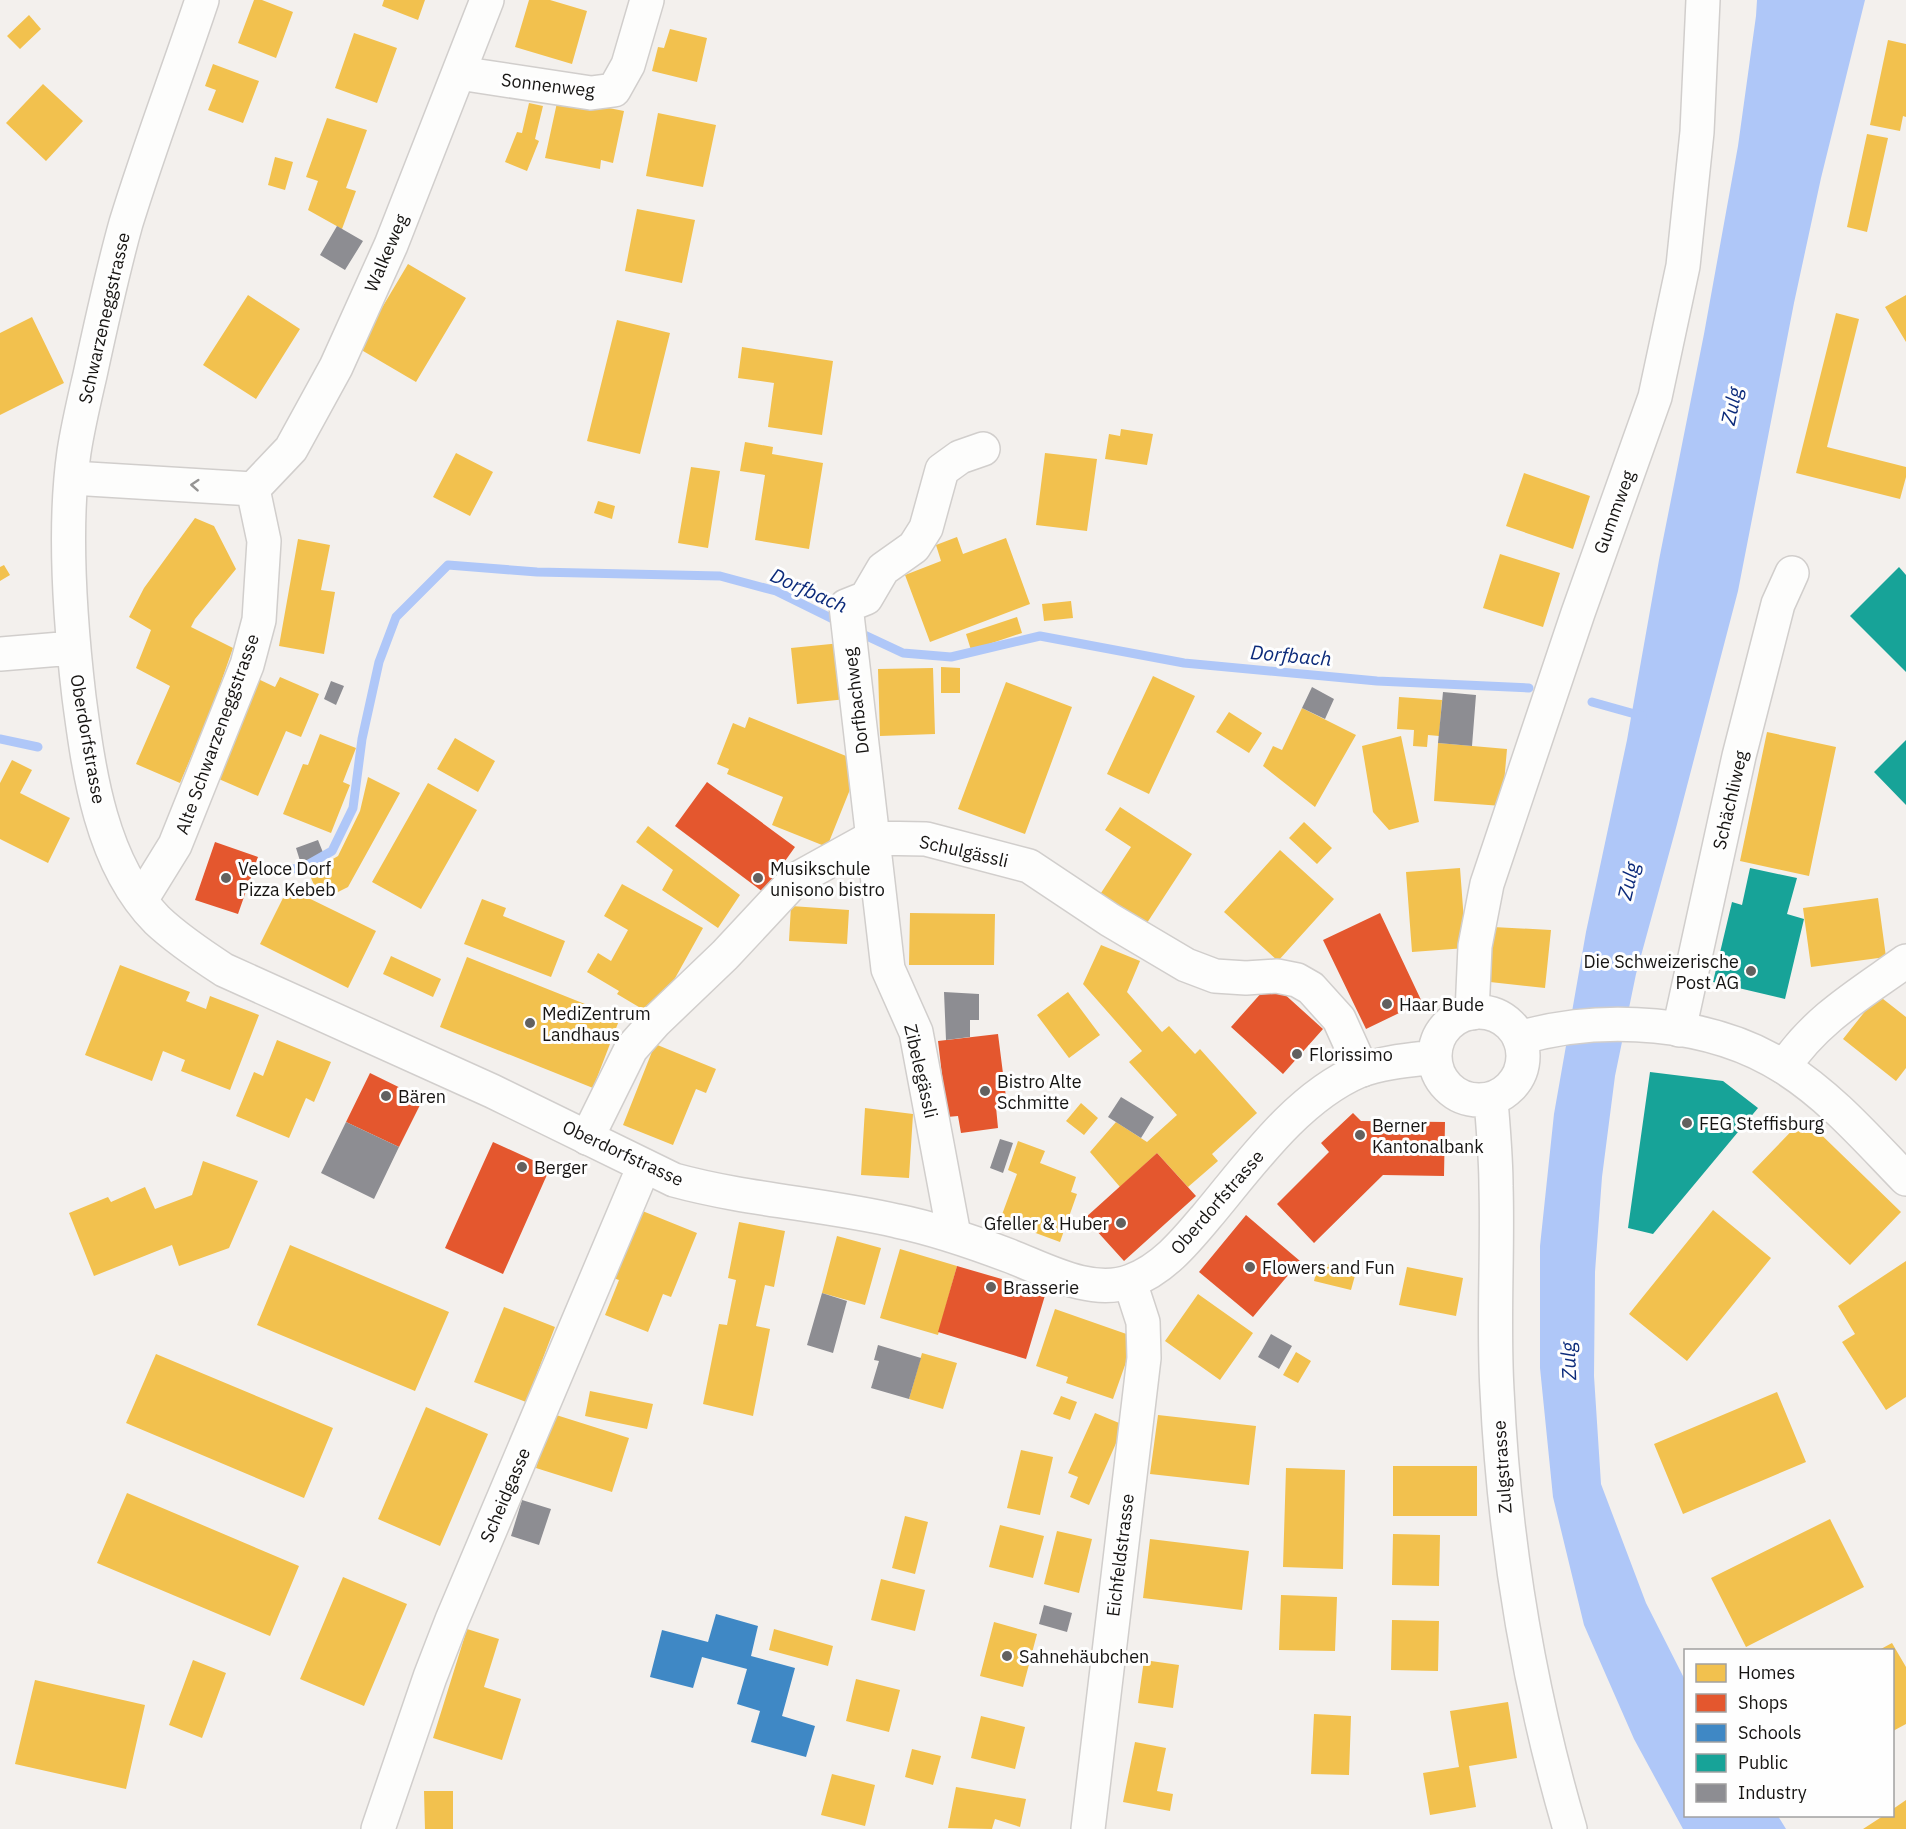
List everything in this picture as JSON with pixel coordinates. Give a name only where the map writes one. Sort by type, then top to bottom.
[{"type":"street","name":"Schwarzeneggstrasse","points":[[73,648],[69,539],[76,438],[111,279],[142,173],[202,0]]},
{"type":"street","name":"Walkeweg","points":[[253,489],[291,449],[336,367],[391,244],[487,0]]},
{"type":"street","name":"Sonnenweg","points":[[459,73],[591,93],[614,90],[628,65],[647,0]]},
{"type":"street","name":"Gummweg","points":[[1472,1013],[1475,946],[1487,884],[1578,613],[1655,397],[1683,266],[1697,132],[1702,0]]},
{"type":"street","name":"Dorfbachweg","points":[[871,838],[846,606],[866,598],[883,569],[914,548],[926,528],[942,470],[960,457],[983,449]]},
{"type":"street","points":[[72,478],[253,489]]},
{"type":"street","name":"Alte Schwarzeneggstrasse","points":[[141,900],[175,845],[247,665],[259,620],[264,541],[253,489]]},
{"type":"street","name":"Schächliweg","points":[[1669,1028],[1778,604],[1792,573]]},
{"type":"street","points":[[0,654],[73,648]]},
{"type":"street","name":"Oberdorfstrasse","points":[[73,648],[88,757],[98,804],[123,871],[141,900],[158,920],[189,947],[224,970],[492,1090],[674,1180],[706,1189],[897,1221],[954,1236],[1083,1282],[1106,1287],[1130,1282],[1168,1259],[1187,1240],[1266,1146],[1298,1113],[1329,1087],[1362,1070],[1395,1062],[1435,1058]]},
{"type":"street","name":"Schulgässli","points":[[587,1138],[631,1049],[655,1022],[725,955],[795,880],[871,838],[926,839],[1029,866],[1110,920],[1186,965],[1215,976],[1246,978],[1277,976],[1297,980],[1311,988],[1339,1019],[1362,1070]]},
{"type":"street","name":"Zibelegässli","points":[[871,838],[888,969],[916,1032],[954,1236]]},
{"type":"street","points":[[1784,1067],[1798,1046],[1816,1027],[1906,962]]},
{"type":"street","points":[[1483,1012],[1494,1015],[1513,1028],[1519,1038],[1523,1059],[1521,1070],[1509,1088],[1491,1099],[1480,1101],[1457,1095],[1441,1079],[1435,1058],[1436,1045],[1449,1024],[1460,1017],[1483,1012]]},
{"type":"street","points":[[1519,1038],[1564,1027],[1609,1024],[1669,1028],[1747,1048],[1784,1067],[1813,1089],[1854,1125],[1906,1179]]},
{"type":"street","name":"Zulgstrasse","points":[[1491,1099],[1496,1185],[1494,1317],[1507,1525],[1534,1686],[1570,1829]]},
{"type":"street","name":"Scheidgasse","points":[[378,1829],[452,1620],[644,1166]]},
{"type":"street","name":"Eichfeldstrasse","points":[[1088,1829],[1144,1358],[1143,1322],[1130,1282]]},
{"type":"water","name":"Zulg","points":[[1757,0],[1865,0],[1821,178],[1794,303],[1738,591],[1636,974],[1615,1076],[1602,1177],[1595,1272],[1594,1376],[1601,1484],[1646,1603],[1684,1678],[1684,1817],[1779,1817],[1786,1829],[1683,1829],[1634,1739],[1584,1625],[1553,1497],[1540,1368],[1540,1246],[1554,1114],[1586,932],[1627,740],[1659,560],[1704,334],[1738,146]]},
{"type":"building: Homes","points":[[254,0],[262,0],[293,12],[276,58],[238,43]]},
{"type":"building: Homes","points":[[384,0],[425,0],[418,20],[382,6]]},
{"type":"building: Homes","points":[[529,0],[550,0],[587,11],[572,64],[515,47]]},
{"type":"building: Homes","points":[[29,15],[41,29],[20,49],[7,36]]},
{"type":"building: Homes","points":[[670,29],[707,38],[697,82],[652,71],[658,47],[664,48]]},
{"type":"building: Homes","points":[[354,33],[397,48],[377,103],[335,88]]},
{"type":"building: Homes","points":[[1888,40],[1906,44],[1906,117],[1903,116],[1900,131],[1870,125]]},
{"type":"building: Homes","points":[[213,64],[259,81],[243,123],[208,110],[216,90],[205,86]]},
{"type":"building: Homes","points":[[43,84],[83,121],[46,161],[6,123]]},
{"type":"building: Homes","points":[[558,98],[624,111],[613,163],[601,160],[600,169],[545,158]]},
{"type":"building: Homes","points":[[529,103],[543,106],[535,139],[539,141],[527,171],[505,162],[517,132],[522,133]]},
{"type":"building: Homes","points":[[658,113],[716,125],[703,187],[646,176]]},
{"type":"building: Homes","points":[[327,118],[367,130],[346,188],[356,191],[342,229],[308,210],[318,181],[306,177]]},
{"type":"building: Homes","points":[[1867,134],[1888,138],[1867,232],[1847,227]]},
{"type":"building: Homes","points":[[275,157],[293,162],[285,190],[268,185]]},
{"type":"building: Homes","points":[[637,209],[695,220],[682,283],[625,271]]},
{"type":"building: Homes","points":[[408,264],[466,298],[416,382],[358,348]]},
{"type":"building: Homes","points":[[248,295],[300,329],[256,399],[203,365]]},
{"type":"building: Homes","points":[[1906,295],[1906,342],[1885,307]]},
{"type":"building: Homes","points":[[1836,313],[1859,319],[1827,447],[1906,467],[1906,477],[1900,499],[1796,473]]},
{"type":"building: Homes","points":[[32,317],[64,383],[0,415],[0,333]]},
{"type":"building: Homes","points":[[617,320],[670,333],[640,454],[587,441]]},
{"type":"building: Homes","points":[[742,347],[833,361],[822,435],[768,427],[774,383],[738,378]]},
{"type":"building: Homes","points":[[1121,429],[1153,434],[1147,465],[1105,459],[1109,434],[1120,436]]},
{"type":"building: Homes","points":[[745,442],[773,447],[772,454],[823,463],[809,549],[755,540],[765,475],[740,471]]},
{"type":"building: Homes","points":[[456,453],[493,472],[470,516],[433,497]]},
{"type":"building: Homes","points":[[1045,453],[1097,459],[1087,531],[1036,525]]},
{"type":"building: Homes","points":[[691,467],[720,471],[708,548],[678,543]]},
{"type":"building: Homes","points":[[1524,473],[1590,496],[1573,549],[1506,526]]},
{"type":"building: Homes","points":[[598,501],[615,506],[612,519],[594,513]]},
{"type":"building: Homes","points":[[195,518],[214,526],[236,569],[191,627],[233,648],[213,705],[180,783],[136,764],[170,686],[136,668],[151,630],[129,617],[144,588]]},
{"type":"building: Homes","points":[[957,537],[963,554],[1006,538],[1030,604],[930,642],[905,575],[941,561],[936,545]]},
{"type":"building: Homes","points":[[298,539],[330,545],[321,590],[335,592],[324,654],[279,646]]},
{"type":"building: Homes","points":[[1500,554],[1560,573],[1543,627],[1483,608]]},
{"type":"building: Homes","points":[[4,565],[10,575],[0,581],[0,567]]},
{"type":"building: Homes","points":[[1071,601],[1073,618],[1044,621],[1042,604]]},
{"type":"building: Homes","points":[[1017,617],[1022,633],[971,650],[966,634]]},
{"type":"building: Homes","points":[[841,643],[847,699],[797,704],[791,648]]},
{"type":"building: Homes","points":[[941,667],[960,668],[960,693],[941,693]]},
{"type":"building: Homes","points":[[933,668],[935,734],[880,736],[878,669]]},
{"type":"building: Homes","points":[[1153,676],[1195,696],[1149,794],[1107,774]]},
{"type":"building: Homes","points":[[280,677],[319,694],[301,737],[286,731],[258,796],[212,776],[256,678],[275,687]]},
{"type":"building: Homes","points":[[1006,682],[1072,707],[1025,834],[958,809]]},
{"type":"building: Homes","points":[[1399,697],[1442,700],[1439,736],[1428,735],[1427,747],[1413,746],[1414,730],[1397,729]]},
{"type":"building: Homes","points":[[1302,708],[1356,735],[1315,807],[1263,766],[1273,746],[1282,750]]},
{"type":"building: Homes","points":[[1229,712],[1262,733],[1249,753],[1216,732]]},
{"type":"building: Homes","points":[[749,717],[861,762],[827,847],[772,825],[783,797],[727,774],[729,769],[717,764],[733,723],[745,728]]},
{"type":"building: Homes","points":[[1767,732],[1836,747],[1809,876],[1740,861]]},
{"type":"building: Homes","points":[[320,734],[356,748],[343,782],[350,785],[331,833],[283,814],[303,764],[308,765]]},
{"type":"building: Homes","points":[[1401,736],[1419,822],[1389,830],[1373,812],[1362,746]]},
{"type":"building: Homes","points":[[455,738],[495,761],[478,792],[437,769]]},
{"type":"building: Homes","points":[[1438,743],[1507,749],[1502,806],[1434,801]]},
{"type":"building: Homes","points":[[12,760],[32,770],[20,793],[70,818],[48,863],[0,839],[0,783]]},
{"type":"building: Homes","points":[[368,777],[400,793],[348,887],[334,894],[314,885],[309,873],[338,856],[360,811]]},
{"type":"building: Homes","points":[[428,783],[477,810],[421,909],[372,882]]},
{"type":"building: Homes","points":[[1120,807],[1192,854],[1145,926],[1099,896],[1131,847],[1105,830]]},
{"type":"building: Homes","points":[[1304,822],[1332,848],[1317,864],[1289,838]]},
{"type":"building: Homes","points":[[648,826],[740,895],[718,928],[662,890],[673,870],[636,842]]},
{"type":"building: Homes","points":[[1280,850],[1334,899],[1278,961],[1224,912]]},
{"type":"building: Homes","points":[[1460,868],[1466,948],[1412,952],[1406,872]]},
{"type":"building: Homes","points":[[622,884],[703,928],[654,1016],[617,994],[619,991],[587,972],[598,953],[611,961],[628,930],[604,916]]},
{"type":"building: Homes","points":[[288,888],[376,931],[348,988],[260,944]]},
{"type":"building: Homes","points":[[1878,898],[1886,957],[1811,967],[1803,908]]},
{"type":"building: Homes","points":[[482,899],[506,908],[503,916],[565,941],[551,977],[464,944]]},
{"type":"building: Homes","points":[[791,906],[849,910],[847,944],[789,941]]},
{"type":"building: Homes","points":[[910,913],[995,914],[994,965],[909,965]]},
{"type":"building: Homes","points":[[1493,927],[1551,930],[1545,988],[1490,982]]},
{"type":"building: Homes","points":[[1101,945],[1140,961],[1127,992],[1162,1032],[1169,1026],[1195,1054],[1200,1049],[1257,1113],[1212,1154],[1218,1161],[1188,1187],[1157,1153],[1120,1187],[1090,1152],[1116,1122],[1147,1142],[1177,1115],[1129,1062],[1142,1051],[1083,984]]},
{"type":"building: Homes","points":[[391,956],[441,979],[433,997],[383,974]]},
{"type":"building: Homes","name":"MediZentrum Landhaus","points":[[467,957],[620,1018],[593,1088],[440,1027]]},
{"type":"building: Homes","points":[[120,965],[190,992],[186,1001],[206,1009],[210,996],[259,1015],[230,1090],[181,1071],[185,1060],[163,1051],[152,1081],[85,1055]]},
{"type":"building: Homes","points":[[1068,992],[1100,1035],[1069,1058],[1037,1015]]},
{"type":"building: Homes","points":[[1878,995],[1906,1017],[1906,1068],[1896,1081],[1843,1039]]},
{"type":"building: Homes","points":[[277,1040],[331,1062],[314,1102],[306,1098],[289,1138],[236,1116],[254,1072],[263,1076]]},
{"type":"building: Homes","points":[[655,1044],[716,1069],[706,1093],[696,1089],[673,1145],[623,1125]]},
{"type":"building: Homes","points":[[1081,1103],[1098,1118],[1084,1135],[1066,1121]]},
{"type":"building: Homes","points":[[865,1108],[913,1114],[909,1178],[861,1175]]},
{"type":"building: Homes","points":[[1804,1118],[1901,1212],[1850,1265],[1752,1172]]},
{"type":"building: Homes","points":[[1018,1141],[1045,1151],[1040,1163],[1076,1177],[1071,1192],[1077,1194],[1060,1242],[1000,1220],[1017,1174],[1008,1170]]},
{"type":"building: Homes","points":[[203,1161],[258,1181],[229,1248],[179,1266],[172,1245],[94,1276],[69,1213],[108,1197],[111,1202],[145,1187],[155,1209],[192,1195]]},
{"type":"building: Homes","points":[[640,1210],[697,1233],[671,1297],[663,1294],[648,1332],[605,1315],[619,1280],[613,1278]]},
{"type":"building: Homes","points":[[1713,1210],[1771,1258],[1687,1361],[1629,1314]]},
{"type":"building: Homes","points":[[739,1222],[785,1231],[774,1287],[765,1285],[756,1326],[770,1329],[753,1416],[703,1404],[719,1324],[727,1325],[736,1280],[728,1278]]},
{"type":"building: Homes","points":[[837,1236],[881,1248],[865,1305],[822,1293]]},
{"type":"building: Homes","points":[[290,1245],[449,1312],[415,1391],[257,1325]]},
{"type":"building: Homes","points":[[900,1249],[957,1266],[938,1335],[880,1318]]},
{"type":"building: Homes","points":[[1906,1261],[1906,1397],[1886,1410],[1842,1342],[1855,1334],[1838,1306]]},
{"type":"building: Homes","points":[[1319,1262],[1356,1272],[1351,1290],[1314,1281]]},
{"type":"building: Homes","points":[[1407,1267],[1463,1278],[1456,1316],[1399,1305]]},
{"type":"building: Homes","points":[[1198,1294],[1253,1333],[1220,1380],[1165,1341]]},
{"type":"building: Homes","points":[[504,1307],[555,1327],[526,1402],[474,1382]]},
{"type":"building: Homes","points":[[1055,1309],[1135,1337],[1113,1399],[1066,1383],[1068,1377],[1036,1366]]},
{"type":"building: Homes","points":[[1296,1352],[1311,1361],[1298,1383],[1283,1375]]},
{"type":"building: Homes","points":[[922,1353],[957,1363],[943,1409],[909,1399]]},
{"type":"building: Homes","points":[[156,1354],[333,1428],[304,1498],[126,1423]]},
{"type":"building: Homes","points":[[590,1391],[653,1404],[647,1429],[585,1416]]},
{"type":"building: Homes","points":[[1777,1392],[1806,1462],[1683,1514],[1654,1444]]},
{"type":"building: Homes","points":[[1061,1396],[1077,1402],[1070,1420],[1053,1414]]},
{"type":"building: Homes","points":[[426,1407],[488,1434],[440,1546],[378,1519]]},
{"type":"building: Homes","points":[[1095,1413],[1124,1425],[1089,1505],[1070,1497],[1078,1477],[1068,1473]]},
{"type":"building: Homes","points":[[553,1414],[629,1438],[612,1492],[536,1468]]},
{"type":"building: Homes","points":[[1158,1415],[1256,1426],[1249,1485],[1150,1474]]},
{"type":"building: Homes","points":[[1021,1450],[1053,1457],[1040,1515],[1007,1508]]},
{"type":"building: Homes","points":[[1393,1466],[1477,1466],[1477,1516],[1393,1516]]},
{"type":"building: Homes","points":[[1286,1468],[1345,1470],[1343,1569],[1283,1567]]},
{"type":"building: Homes","points":[[127,1493],[299,1566],[270,1636],[97,1563]]},
{"type":"building: Homes","points":[[905,1516],[928,1522],[915,1574],[892,1568]]},
{"type":"building: Homes","points":[[1830,1519],[1864,1587],[1746,1647],[1711,1578]]},
{"type":"building: Homes","points":[[1000,1525],[1044,1536],[1033,1578],[989,1567]]},
{"type":"building: Homes","points":[[1057,1531],[1092,1539],[1079,1593],[1044,1584]]},
{"type":"building: Homes","points":[[1393,1534],[1440,1535],[1439,1586],[1392,1585]]},
{"type":"building: Homes","points":[[1150,1539],[1249,1551],[1242,1610],[1143,1598]]},
{"type":"building: Homes","points":[[343,1577],[407,1604],[364,1706],[300,1679]]},
{"type":"building: Homes","points":[[881,1579],[925,1590],[915,1631],[871,1620]]},
{"type":"building: Homes","points":[[1281,1595],[1337,1597],[1335,1651],[1279,1650]]},
{"type":"building: Homes","points":[[1392,1620],[1439,1621],[1438,1671],[1391,1670]]},
{"type":"building: Homes","points":[[994,1622],[1037,1634],[1023,1687],[980,1676]]},
{"type":"building: Homes","points":[[467,1629],[499,1639],[484,1687],[521,1699],[502,1760],[433,1738]]},
{"type":"building: Homes","points":[[774,1629],[833,1646],[828,1666],[769,1650]]},
{"type":"building: Homes","points":[[1892,1643],[1906,1667],[1906,1724],[1894,1730],[1894,1649],[1881,1649]]},
{"type":"building: Homes","points":[[193,1660],[226,1673],[202,1738],[169,1725]]},
{"type":"building: Homes","points":[[1144,1660],[1179,1665],[1173,1708],[1138,1703]]},
{"type":"building: Homes","points":[[856,1679],[900,1690],[889,1732],[846,1721]]},
{"type":"building: Homes","points":[[35,1680],[145,1705],[126,1789],[15,1764]]},
{"type":"building: Homes","points":[[1508,1702],[1517,1758],[1469,1766],[1476,1807],[1430,1815],[1423,1773],[1459,1767],[1450,1711]]},
{"type":"building: Homes","points":[[1314,1714],[1351,1716],[1349,1775],[1311,1774]]},
{"type":"building: Homes","points":[[981,1716],[1025,1727],[1015,1769],[971,1758]]},
{"type":"building: Homes","points":[[1135,1742],[1166,1748],[1157,1791],[1173,1794],[1170,1811],[1123,1802]]},
{"type":"building: Homes","points":[[912,1749],[941,1756],[933,1785],[905,1777]]},
{"type":"building: Homes","points":[[832,1774],[875,1785],[865,1826],[821,1815]]},
{"type":"building: Homes","points":[[956,1787],[1026,1799],[1020,1827],[995,1819],[992,1829],[948,1828]]},
{"type":"building: Homes","points":[[424,1791],[453,1791],[453,1829],[425,1829]]},
{"type":"building: Homes","points":[[1906,1800],[1906,1829],[1863,1829],[1881,1817],[1894,1817],[1894,1808]]},
{"type":"building: Shops","points":[[707,782],[795,847],[763,892],[675,826]]},
{"type":"building: Shops","name":"Veloce Dorf Pizza Kebeb","points":[[215,842],[258,857],[238,914],[195,900]]},
{"type":"building: Shops","points":[[1380,913],[1422,1002],[1366,1029],[1323,940]]},
{"type":"building: Shops","points":[[1271,982],[1323,1029],[1283,1074],[1231,1027]]},
{"type":"building: Shops","points":[[998,1034],[1007,1105],[996,1107],[998,1128],[961,1133],[958,1116],[947,1117],[938,1041]]},
{"type":"building: Shops","points":[[370,1073],[423,1099],[399,1147],[346,1122]]},
{"type":"building: Shops","points":[[1353,1113],[1361,1121],[1445,1122],[1444,1176],[1383,1175],[1314,1243],[1277,1204],[1329,1152],[1321,1143]]},
{"type":"building: Shops","points":[[493,1142],[550,1168],[503,1274],[445,1248]]},
{"type":"building: Shops","points":[[1157,1153],[1196,1196],[1124,1261],[1085,1218]]},
{"type":"building: Shops","name":"Flowers and Fun","points":[[1246,1215],[1300,1261],[1253,1317],[1199,1272]]},
{"type":"building: Shops","points":[[957,1266],[1046,1292],[1026,1359],[938,1332]]},
{"type":"building: Schools","points":[[716,1614],[758,1626],[751,1656],[795,1668],[782,1716],[815,1726],[806,1757],[751,1742],[760,1711],[737,1704],[747,1669],[702,1657],[693,1688],[650,1677],[662,1630],[708,1642]]},
{"type":"building: Public","points":[[1899,567],[1906,575],[1906,672],[1850,616]]},
{"type":"building: Public","points":[[1906,740],[1906,805],[1874,772]]},
{"type":"building: Public","points":[[1750,868],[1797,878],[1787,914],[1804,919],[1785,999],[1713,982],[1732,902],[1742,905]]},
{"type":"building: Public","points":[[1650,1072],[1723,1081],[1758,1108],[1653,1234],[1628,1228]]},
{"type":"building: Industry","points":[[337,226],[363,241],[345,270],[320,255]]},
{"type":"building: Industry","points":[[331,681],[344,686],[336,705],[324,699]]},
{"type":"building: Industry","points":[[1312,687],[1334,699],[1325,719],[1302,708]]},
{"type":"building: Industry","points":[[1443,692],[1476,695],[1472,746],[1438,743]]},
{"type":"building: Industry","points":[[318,840],[324,855],[301,864],[296,848]]},
{"type":"building: Industry","points":[[944,992],[979,994],[979,1020],[970,1020],[970,1037],[946,1040]]},
{"type":"building: Industry","points":[[1121,1097],[1154,1117],[1141,1138],[1108,1117]]},
{"type":"building: Industry","points":[[346,1122],[399,1147],[374,1199],[321,1173]]},
{"type":"building: Industry","points":[[1000,1139],[1013,1143],[1003,1173],[990,1168]]},
{"type":"building: Industry","points":[[822,1293],[847,1301],[833,1353],[807,1345]]},
{"type":"building: Industry","points":[[1271,1334],[1292,1346],[1279,1369],[1258,1357]]},
{"type":"building: Industry","points":[[878,1345],[921,1358],[909,1399],[871,1388],[879,1361],[874,1360]]},
{"type":"building: Industry","points":[[522,1500],[551,1509],[539,1545],[511,1536]]},
{"type":"building: Industry","points":[[1044,1605],[1072,1613],[1067,1632],[1039,1624]]},
{"type":"waterway","name":"Dorfbach","points":[[271,871],[302,868],[332,851],[353,808],[362,739],[379,662],[396,617],[448,565],[537,572],[720,576],[776,591],[841,623]]},
{"type":"waterway","name":"Dorfbach","points":[[856,631],[903,653],[951,657],[1040,636],[1184,663],[1377,681],[1529,688]]},
{"type":"waterway","name":"Dorfbach","points":[[1592,702],[1642,716]]},
{"type":"waterway","name":"Dorfbach","points":[[0,739],[38,747]]},
{"type":"place","name":"Veloce Dorf Pizza Kebeb","points":[[226,878]]},
{"type":"place","name":"Musikschule unisono bistro","points":[[758,878]]},
{"type":"place","name":"Die Schweizerische Post AG","points":[[1751,971]]},
{"type":"place","name":"Haar Bude","points":[[1387,1004]]},
{"type":"place","name":"MediZentrum Landhaus","points":[[530,1023]]},
{"type":"place","name":"Florissimo","points":[[1297,1054]]},
{"type":"place","name":"Bistro Alte Schmitte","points":[[985,1091]]},
{"type":"place","name":"Bären","points":[[386,1096]]},
{"type":"place","name":"FEG Steffisburg","points":[[1687,1123]]},
{"type":"place","name":"Berner Kantonalbank","points":[[1360,1135]]},
{"type":"place","name":"Berger","points":[[522,1167]]},
{"type":"place","name":"Gfeller & Huber","points":[[1121,1223]]},
{"type":"place","name":"Flowers and Fun","points":[[1250,1267]]},
{"type":"place","name":"Brasserie","points":[[991,1287]]},
{"type":"place","name":"Sahnehäubchen","points":[[1007,1656]]}]
